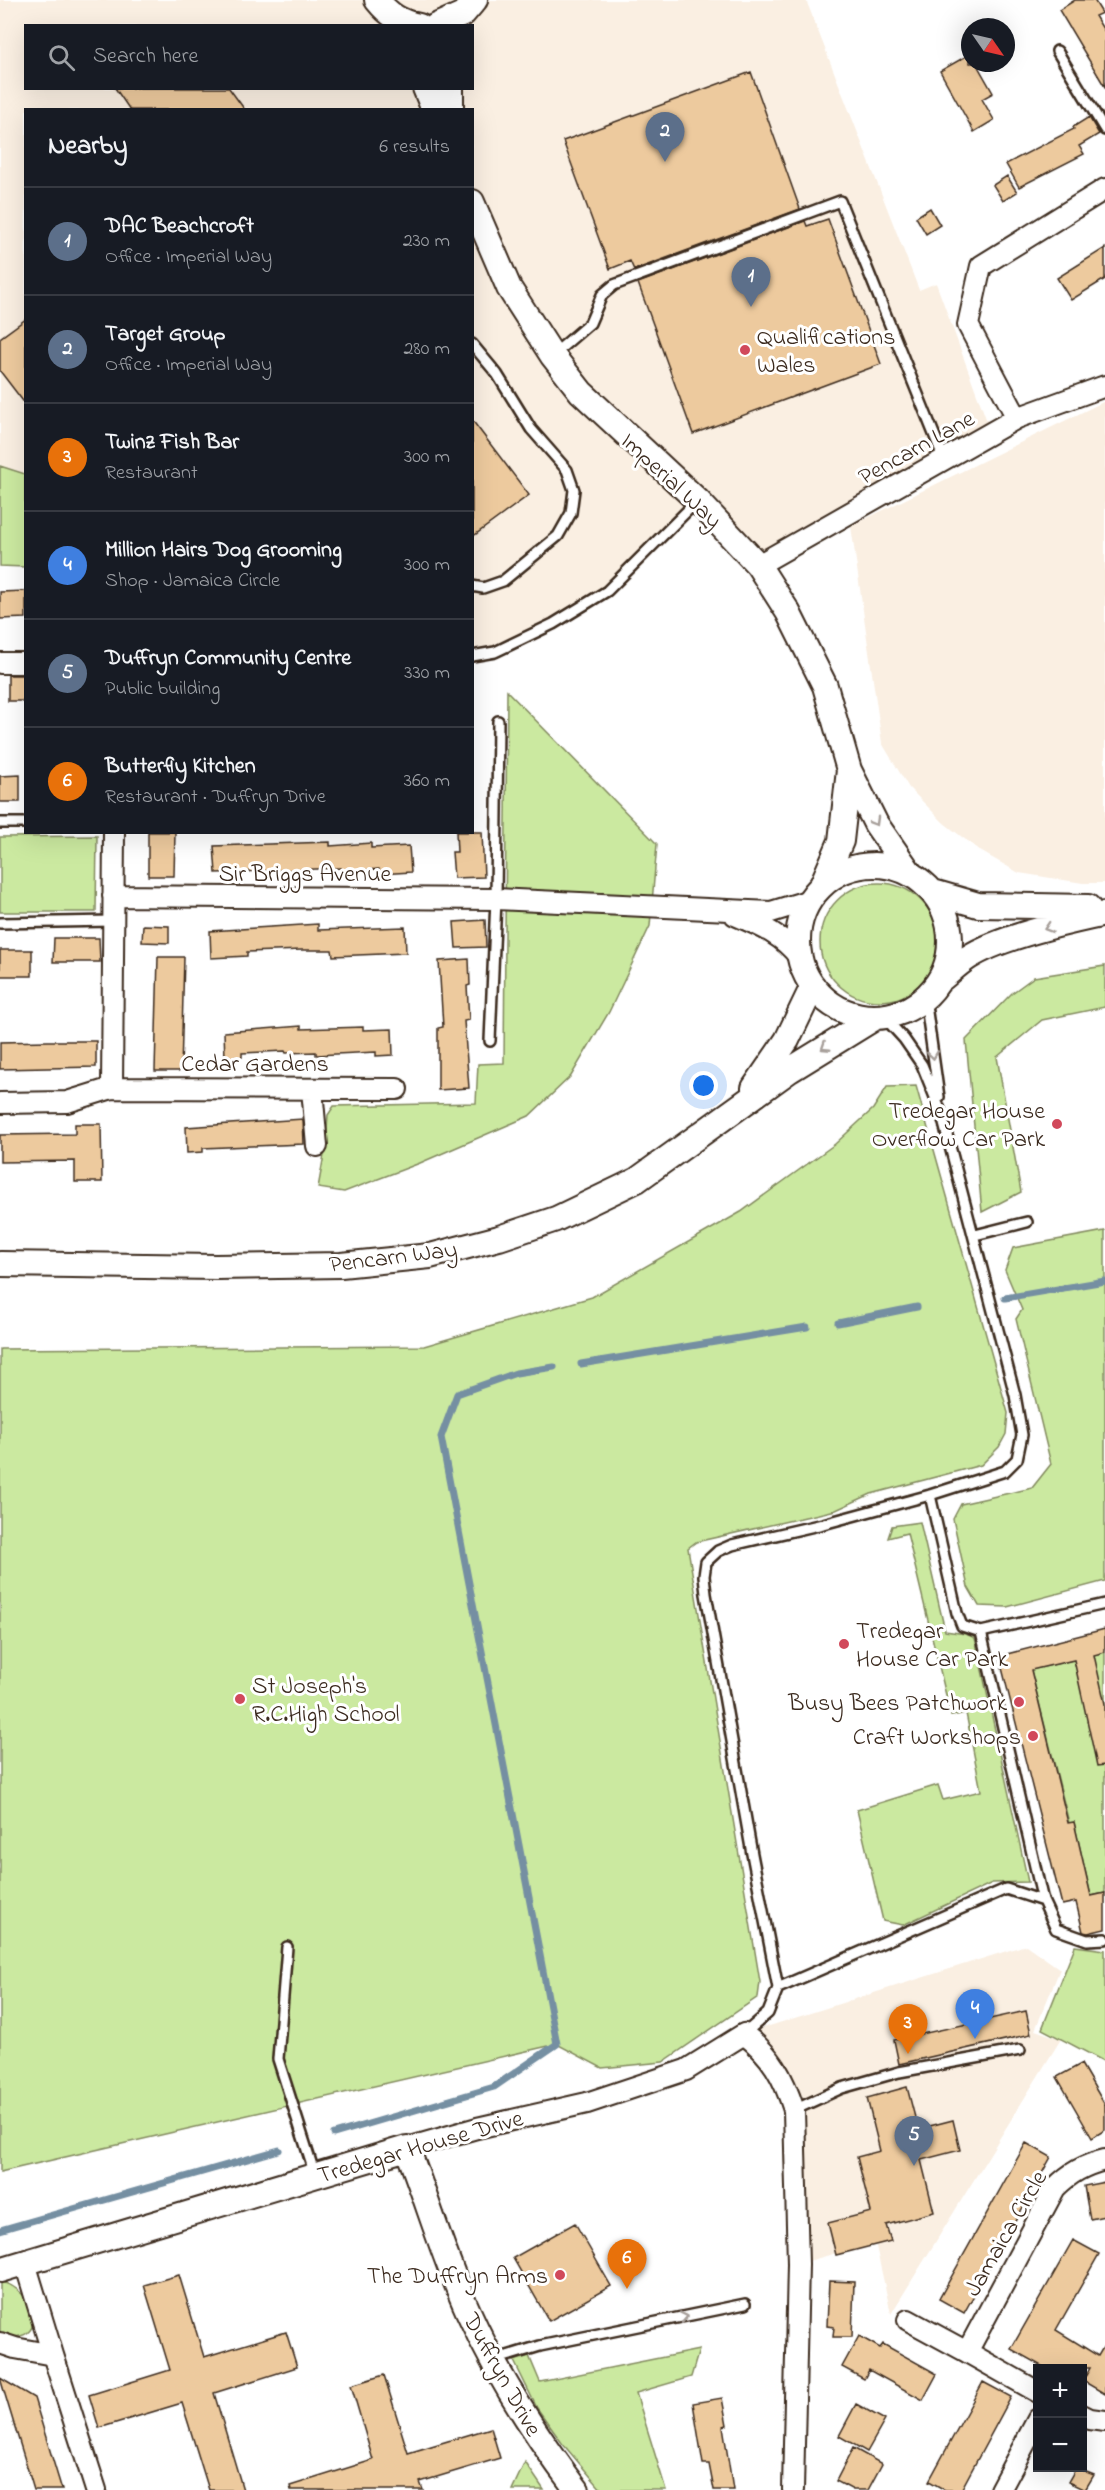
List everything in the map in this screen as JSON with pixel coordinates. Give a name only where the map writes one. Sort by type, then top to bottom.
[{"type":"street","points":[[449,23],[463,14],[475,0]]},
{"type":"street","points":[[388,14],[412,24]]},
{"type":"street","points":[[426,90],[433,108]]},
{"type":"street","points":[[451,90],[451,108]]},
{"type":"street","points":[[1017,418],[968,326],[981,266],[1105,189]]},
{"type":"street","name":"Imperial Way","points":[[474,214],[477,231],[509,288],[552,356],[581,393],[698,501],[758,565],[788,612],[825,687],[849,770],[876,824],[909,873]]},
{"type":"street","name":"Pencarn Lane","points":[[758,565],[1017,418],[1105,386]]},
{"type":"street","points":[[0,663],[24,663]]},
{"type":"street","name":"Imperial Way","points":[[816,892],[841,841],[849,770]]},
{"type":"street","points":[[112,1088],[114,834]]},
{"type":"street","points":[[932,989],[949,958],[951,935],[945,912],[933,892],[909,873],[887,866],[864,865],[842,872],[816,892],[800,924],[798,941],[800,958],[813,986],[841,1009],[852,1014],[880,1017],[906,1010],[932,989],[969,957],[992,946],[1069,921],[1105,914]]},
{"type":"street","name":"Sir Briggs Avenue","points":[[113,896],[496,899],[771,912],[816,892]]},
{"type":"street","points":[[933,892],[978,905],[1053,908],[1105,906]]},
{"type":"street","name":"Sir Briggs Avenue","points":[[727,911],[772,931],[791,945],[800,958]]},
{"type":"street","name":"Pencarn Way","points":[[746,1101],[787,1040],[813,986]]},
{"type":"street","name":"Pencarn Way","points":[[0,1264],[330,1266],[430,1256],[499,1239],[556,1219],[637,1180],[825,1047],[880,1017]]},
{"type":"street","name":"Cedar Gardens","points":[[0,1103],[67,1102],[112,1088],[397,1089]]},
{"type":"street","points":[[312,1089],[317,1146]]},
{"type":"street","points":[[744,2034],[765,2051],[788,2089],[794,2110],[798,2264],[793,2490]]},
{"type":"street","name":"Tredegar House Drive","points":[[0,2270],[477,2128],[587,2103],[686,2070],[744,2034]]},
{"type":"street","name":"Duffryn Drive","points":[[407,2148],[467,2309],[492,2361],[538,2440],[577,2490]]},
{"type":"street","name":"Jamaica Circle","points":[[967,2352],[1055,2188],[1071,2173],[1092,2163],[1105,2160]]},
{"type":"street","points":[[25,2263],[96,2490]]},
{"type":"street","points":[[908,2320],[1033,2389]]},
{"type":"street","points":[[0,2343],[15,2349],[53,2355]]},
{"type":"street","points":[[1087,2416],[1105,2421]]},
{"type":"street","points":[[1000,2490],[1033,2429]]},
{"type":"lane","points":[[1057,51],[1105,130]]},
{"type":"lane","points":[[552,356],[590,323],[602,295],[614,285],[840,201],[945,460]]},
{"type":"lane","points":[[474,346],[497,374],[531,429],[567,470],[574,490],[571,513],[558,536],[503,581],[483,588],[474,586]]},
{"type":"lane","points":[[474,656],[495,652],[544,628],[608,591],[698,501]]},
{"type":"lane","points":[[490,1041],[496,899],[498,721]]},
{"type":"lane","points":[[0,823],[24,823]]},
{"type":"lane","points":[[0,923],[113,921]]},
{"type":"lane","points":[[932,989],[941,1112]]},
{"type":"lane","points":[[744,2034],[768,2013],[778,1988],[708,1606],[704,1576],[706,1562],[718,1551],[732,1545],[823,1524],[930,1495],[1005,1471],[1017,1459],[1022,1435],[1015,1395],[975,1235],[941,1112],[922,1065],[904,1039],[880,1017]]},
{"type":"lane","points":[[975,1235],[1027,1222]]},
{"type":"lane","points":[[930,1495],[962,1626],[981,1632],[1105,1604]]},
{"type":"lane","points":[[981,1632],[1043,1901],[1056,1929],[1087,1940],[1105,1939]]},
{"type":"lane","points":[[778,1988],[1006,1889],[1043,1901]]},
{"type":"lane","points":[[287,1947],[278,2058],[315,2175]]},
{"type":"lane","points":[[794,2110],[842,2088],[899,2072],[1020,2050]]},
{"type":"lane","points":[[492,2361],[540,2346],[745,2304]]},
{"type":"shaded area","points":[[0,0],[806,0],[919,290],[936,283],[988,424],[758,565],[697,502],[607,591],[553,624],[474,656],[474,108],[24,108],[24,474],[0,466]]},
{"type":"shaded area","points":[[1105,401],[1105,883],[1083,883],[1019,873],[980,851],[944,823],[909,788],[882,743],[851,526]]},
{"type":"shaded area","points":[[1026,1945],[1060,1969],[1035,2030],[1061,2039],[891,2314],[875,2242],[798,2264],[794,2110],[744,2034]]},
{"type":"green space","points":[[0,466],[24,474],[24,567],[0,566]]},
{"type":"green space","points":[[507,691],[657,844],[650,926],[609,1012],[571,1076],[529,1116],[420,1163],[344,1192],[318,1188],[326,1144],[328,1115],[334,1106],[476,1103],[478,1064],[504,1063]]},
{"type":"green space","points":[[97,836],[96,912],[0,912],[0,837]]},
{"type":"green space","points":[[879,883],[902,887],[921,900],[934,919],[938,942],[934,965],[921,984],[902,997],[879,1001],[856,997],[837,984],[824,965],[820,942],[824,919],[837,900],[856,887]]},
{"type":"green space","points":[[1105,966],[1105,1007],[1042,1020],[997,1057],[1021,1192],[982,1212],[966,1040],[1012,993],[1034,977]]},
{"type":"green space","points":[[916,1086],[1008,1413],[1006,1434],[999,1447],[981,1465],[871,1494],[836,1510],[696,1542],[688,1548],[760,1982],[758,1997],[663,2062],[602,2068],[557,2044],[0,2172],[0,1349],[424,1346],[592,1297],[741,1212],[835,1144],[873,1109],[887,1087]]},
{"type":"green space","points":[[1105,1231],[1105,1581],[1007,1607],[979,1606],[968,1587],[953,1519],[961,1504],[1032,1488],[1051,1464],[1016,1319],[1022,1310],[1005,1270],[1013,1248]]},
{"type":"green space","points":[[920,1522],[945,1631],[966,1634],[975,1638],[1028,1882],[992,1883],[903,1925],[883,1921],[857,1810],[938,1785],[943,1800],[981,1791],[966,1713],[951,1716],[907,1533],[888,1538],[892,1526]]},
{"type":"green space","points":[[1105,1652],[1105,1893],[1091,1896],[1074,1822],[1069,1823],[1031,1670]]},
{"type":"green space","points":[[1075,1946],[1105,1950],[1105,2062],[1042,2029]]},
{"type":"green space","points":[[0,2282],[12,2286],[29,2304],[33,2315],[33,2325],[27,2333],[17,2337],[0,2335]]},
{"type":"green space","points":[[699,2350],[691,2377],[636,2393],[666,2490],[602,2490],[562,2443],[537,2408],[514,2361],[529,2356],[540,2382]]},
{"type":"green space","points":[[525,2462],[544,2490],[512,2490]]},
{"type":"building","points":[[1075,0],[1094,0],[1102,13],[1095,16],[1105,32],[1105,87],[1059,10]]},
{"type":"building","points":[[961,59],[961,72],[981,72],[993,93],[982,99],[994,120],[974,132],[940,71]]},
{"type":"building","points":[[751,72],[800,209],[634,270],[630,261],[610,269],[563,141]]},
{"type":"building","points":[[116,90],[230,90],[244,108],[129,108]]},
{"type":"building","points":[[1089,117],[1099,134],[1079,146],[1084,154],[1019,187],[1006,164],[1074,129],[1073,127]]},
{"type":"building","points":[[1007,176],[1017,192],[1003,201],[993,185]]},
{"type":"building","points":[[930,208],[940,225],[926,234],[916,217]]},
{"type":"building","points":[[828,219],[881,364],[693,434],[638,283],[805,221],[807,226]]},
{"type":"building","points":[[1105,248],[1105,279],[1071,300],[1057,278]]},
{"type":"building","points":[[24,320],[24,402],[0,371],[0,338]]},
{"type":"building","points":[[474,423],[529,495],[474,536]]},
{"type":"building","points":[[24,591],[24,618],[0,619],[0,592]]},
{"type":"building","points":[[8,675],[24,675],[24,701],[8,701]]},
{"type":"building","points":[[20,775],[20,802],[0,802],[0,776]]},
{"type":"building","points":[[482,832],[484,877],[454,878],[452,852],[457,852],[456,834]]},
{"type":"building","points":[[148,834],[175,834],[174,876],[148,876]]},
{"type":"building","points":[[330,842],[330,846],[371,843],[371,848],[409,846],[411,872],[380,874],[379,869],[341,872],[341,868],[216,873],[214,846]]},
{"type":"building","points":[[485,920],[486,947],[456,948],[454,922]]},
{"type":"building","points":[[318,924],[318,930],[405,927],[406,953],[333,956],[332,950],[302,950],[247,952],[247,956],[211,958],[210,931]]},
{"type":"building","points":[[143,925],[169,926],[169,943],[142,942]]},
{"type":"building","points":[[54,938],[99,938],[100,962],[53,962]]},
{"type":"building","points":[[0,950],[32,950],[32,976],[0,976]]},
{"type":"building","points":[[158,957],[184,957],[181,1071],[155,1071]]},
{"type":"building","points":[[469,959],[470,985],[467,986],[469,1020],[464,1021],[469,1088],[438,1090],[438,1028],[443,1027],[439,961]]},
{"type":"building","points":[[301,1026],[301,1029],[363,1027],[363,1030],[392,1029],[393,1055],[376,1056],[376,1052],[316,1055],[316,1052],[286,1053],[285,1051],[242,1053],[242,1057],[225,1058],[224,1032]]},
{"type":"building","points":[[96,1041],[96,1067],[0,1069],[0,1042]]},
{"type":"building","points":[[303,1119],[304,1144],[203,1148],[203,1152],[187,1153],[186,1127]]},
{"type":"building","points":[[75,1124],[101,1124],[102,1182],[75,1182],[75,1161],[0,1162],[0,1135],[75,1134]]},
{"type":"building","points":[[1105,1629],[1105,1652],[1094,1655],[1105,1704],[1105,1765],[1097,1766],[1074,1660],[1031,1670],[1068,1823],[1074,1822],[1091,1896],[1105,1893],[1105,1929],[1088,1933],[1083,1932],[1076,1902],[1062,1905],[999,1656]]},
{"type":"building","points":[[1026,2011],[1031,2034],[899,2064],[894,2040]]},
{"type":"building","points":[[1081,2064],[1105,2105],[1105,2130],[1092,2138],[1057,2077]]},
{"type":"building","points":[[907,2087],[918,2129],[953,2120],[960,2150],[921,2160],[934,2212],[886,2225],[891,2241],[836,2255],[828,2223],[871,2212],[857,2157],[880,2151],[867,2098]]},
{"type":"building","points":[[1026,2143],[1051,2157],[964,2313],[939,2299]]},
{"type":"building","points":[[1105,2182],[1105,2216],[1090,2219],[1084,2186]]},
{"type":"building","points":[[575,2223],[611,2286],[549,2321],[513,2258]]},
{"type":"building","points":[[1073,2240],[1099,2254],[1056,2330],[1098,2356],[1105,2344],[1105,2394],[1087,2383],[1087,2374],[1090,2368],[1087,2368],[1087,2364],[1038,2364],[1011,2349]]},
{"type":"building","points":[[179,2275],[204,2357],[286,2332],[297,2367],[214,2393],[243,2490],[209,2490],[182,2403],[99,2428],[89,2395],[170,2370],[144,2285]]},
{"type":"building","points":[[829,2281],[854,2282],[852,2337],[833,2337],[834,2327],[827,2326]]},
{"type":"building","points":[[859,2336],[880,2348],[883,2344],[937,2374],[923,2400],[869,2370],[864,2379],[842,2367]]},
{"type":"building","points":[[384,2375],[408,2453],[491,2428],[500,2458],[420,2482],[423,2490],[291,2490],[290,2486],[373,2460],[351,2385]]},
{"type":"building","points":[[0,2378],[34,2398],[62,2490],[34,2490]]},
{"type":"building","points":[[983,2382],[1011,2397],[961,2490],[945,2490],[929,2481]]},
{"type":"building","points":[[722,2398],[727,2425],[723,2426],[733,2490],[714,2490],[709,2464],[703,2464],[693,2403]]},
{"type":"building","points":[[856,2404],[885,2420],[867,2452],[839,2436]]},
{"type":"building","points":[[853,2448],[882,2464],[868,2490],[853,2490],[836,2481]]},
{"type":"building","points":[[1074,2472],[1086,2472],[1094,2475],[1085,2490],[1068,2482]]},
{"type":"waterway","points":[[1005,1298],[1105,1281]]},
{"type":"waterway","points":[[838,1323],[917,1307]]},
{"type":"waterway","points":[[581,1364],[807,1327]]},
{"type":"waterway","points":[[334,2134],[494,2087],[557,2044],[441,1437],[457,1394],[516,1373],[554,1367]]},
{"type":"waterway","points":[[0,2230],[279,2150]]},
{"type":"place","name":"Target Group","points":[[665,162]]},
{"type":"place","name":"DAC Beachcroft","points":[[751,307]]},
{"type":"place","name":"Qualifications Wales","points":[[745,350]]},
{"type":"place","name":"Tredegar House Overflow Car Park","points":[[1057,1124]]},
{"type":"place","name":"Tredegar House Car Park","points":[[844,1644]]},
{"type":"place","name":"St Joseph's R.C.High School","points":[[240,1699]]},
{"type":"place","name":"Busy Bees Patchwork","points":[[1019,1702]]},
{"type":"place","name":"Craft Workshops","points":[[1033,1736]]},
{"type":"place","name":"Million Hairs Dog Grooming","points":[[975,2039]]},
{"type":"place","name":"Twinz Fish Bar","points":[[908,2054]]},
{"type":"place","name":"Duffryn Community Centre","points":[[914,2166]]},
{"type":"place","name":"The Duffryn Arms","points":[[560,2275]]},
{"type":"place","name":"Butterfly Kitchen","points":[[627,2289]]}]
